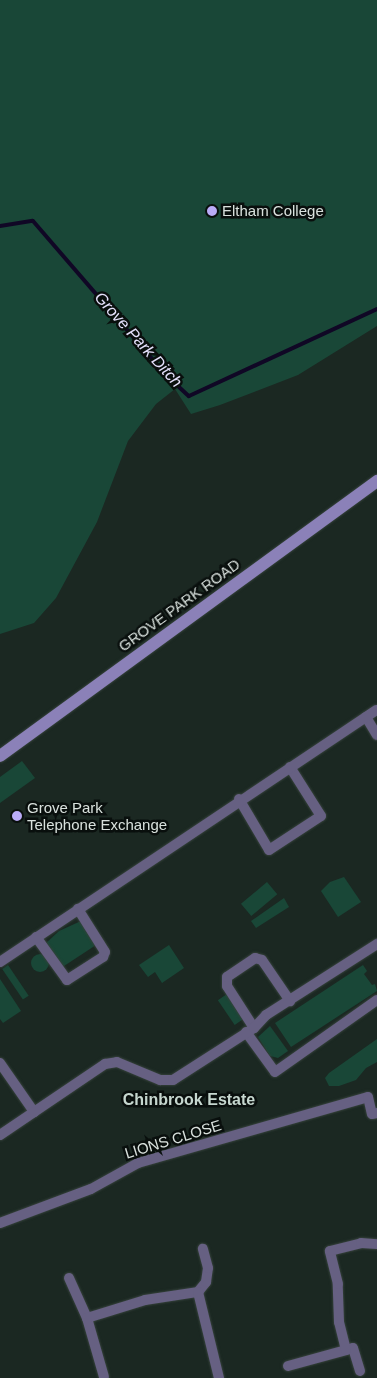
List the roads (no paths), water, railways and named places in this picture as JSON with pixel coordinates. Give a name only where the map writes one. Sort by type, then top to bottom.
[{"type":"main road","name":"GROVE PARK ROAD","points":[[0,756],[377,481]]},
{"type":"street","points":[[0,962],[239,800],[377,710]]},
{"type":"street","points":[[366,718],[377,735]]},
{"type":"street","points":[[239,800],[269,850],[321,816],[290,767]]},
{"type":"street","points":[[36,937],[66,980],[103,957],[105,952],[78,909]]},
{"type":"street","points":[[0,1136],[105,1064],[116,1062],[160,1080],[174,1080],[250,1030],[266,1015],[376,947]]},
{"type":"street","points":[[290,1001],[262,960],[255,958],[227,977],[227,986],[275,1072],[377,1000]]},
{"type":"street","points":[[0,1063],[34,1112]]},
{"type":"street","name":"LIONS CLOSE","points":[[0,1224],[91,1189],[138,1163],[368,1098],[372,1114],[377,1113]]},
{"type":"street","points":[[360,1371],[354,1348],[339,1322],[338,1284],[330,1251],[361,1243],[377,1244]]},
{"type":"street","points":[[88,1318],[145,1300],[198,1292],[206,1282],[208,1268],[203,1249]]},
{"type":"street","points":[[69,1278],[88,1318],[104,1376]]},
{"type":"street","points":[[198,1292],[219,1378]]},
{"type":"street","points":[[288,1366],[354,1348]]},
{"type":"waterway","name":"Grove Park Ditch","points":[[0,226],[33,221],[164,373],[189,396],[377,309]]},
{"type":"place","name":"Eltham College","points":[[212,211]]},
{"type":"place","name":"Grove Park Telephone Exchange","points":[[17,816]]},
{"type":"district","name":"Chinbrook Estate","points":[[189,1100]]}]
